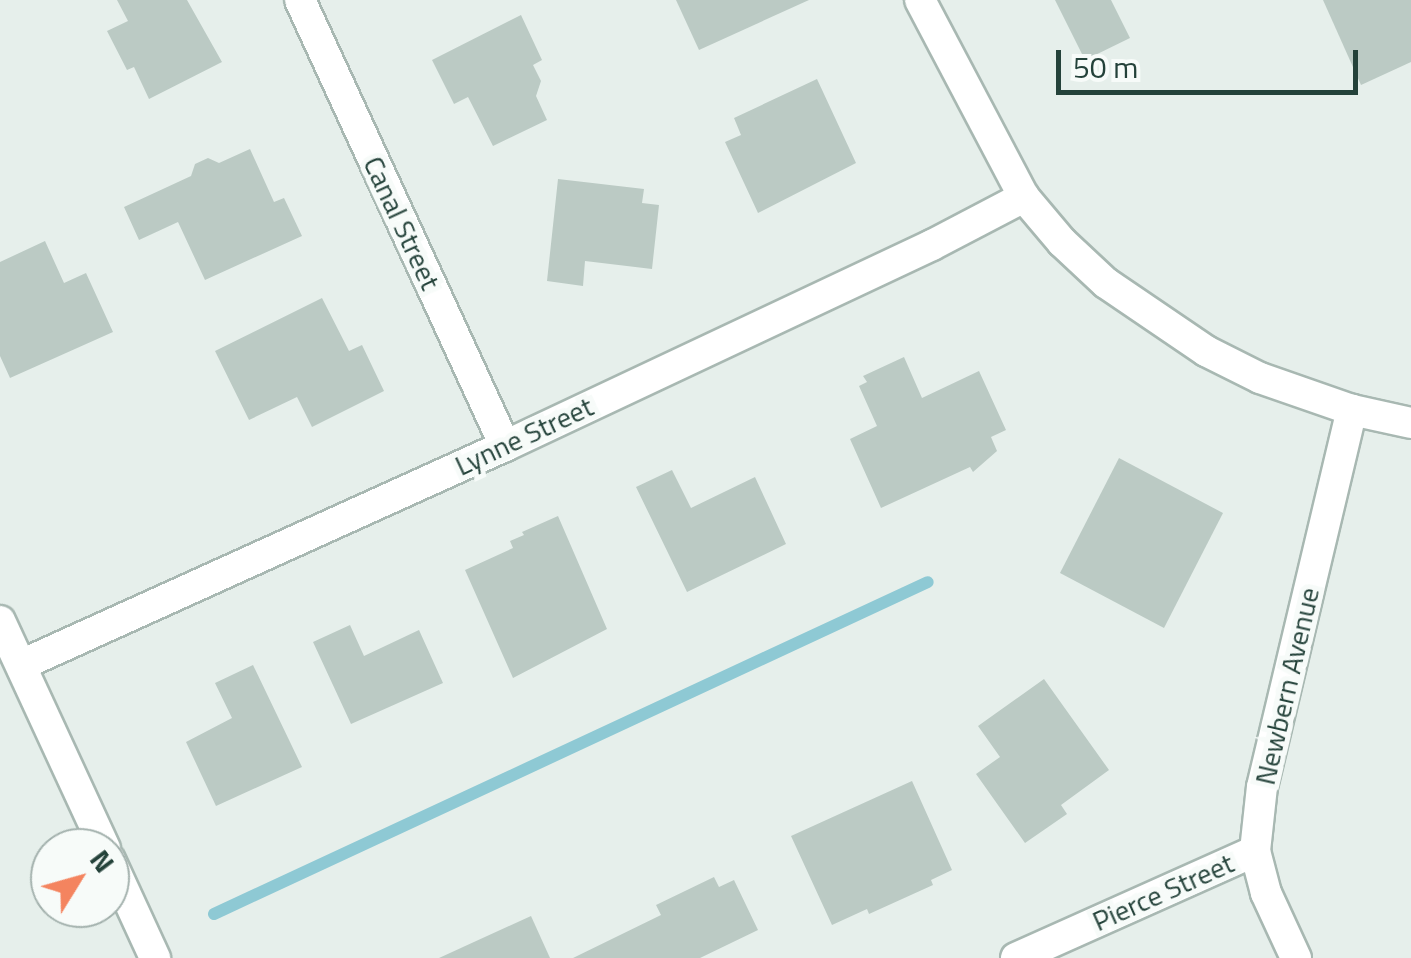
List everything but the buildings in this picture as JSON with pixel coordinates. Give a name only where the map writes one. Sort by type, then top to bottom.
[{"type":"street","name":"Canal Street","points":[[300,0],[504,446]]},
{"type":"street","points":[[920,0],[1024,197],[1062,242],[1154,318],[1260,378],[1352,410],[1411,423]]},
{"type":"street","name":"Lynne Street","points":[[20,665],[504,446],[932,245],[1024,197]]},
{"type":"street","name":"Newbern Avenue","points":[[1296,958],[1266,893],[1255,851],[1262,786],[1352,410]]},
{"type":"street","points":[[0,621],[95,828]]},
{"type":"street","name":"Pierce Street","points":[[1016,958],[1255,851]]},
{"type":"street","points":[[130,904],[155,958]]},
{"type":"waterway","points":[[214,914],[928,582]]}]
